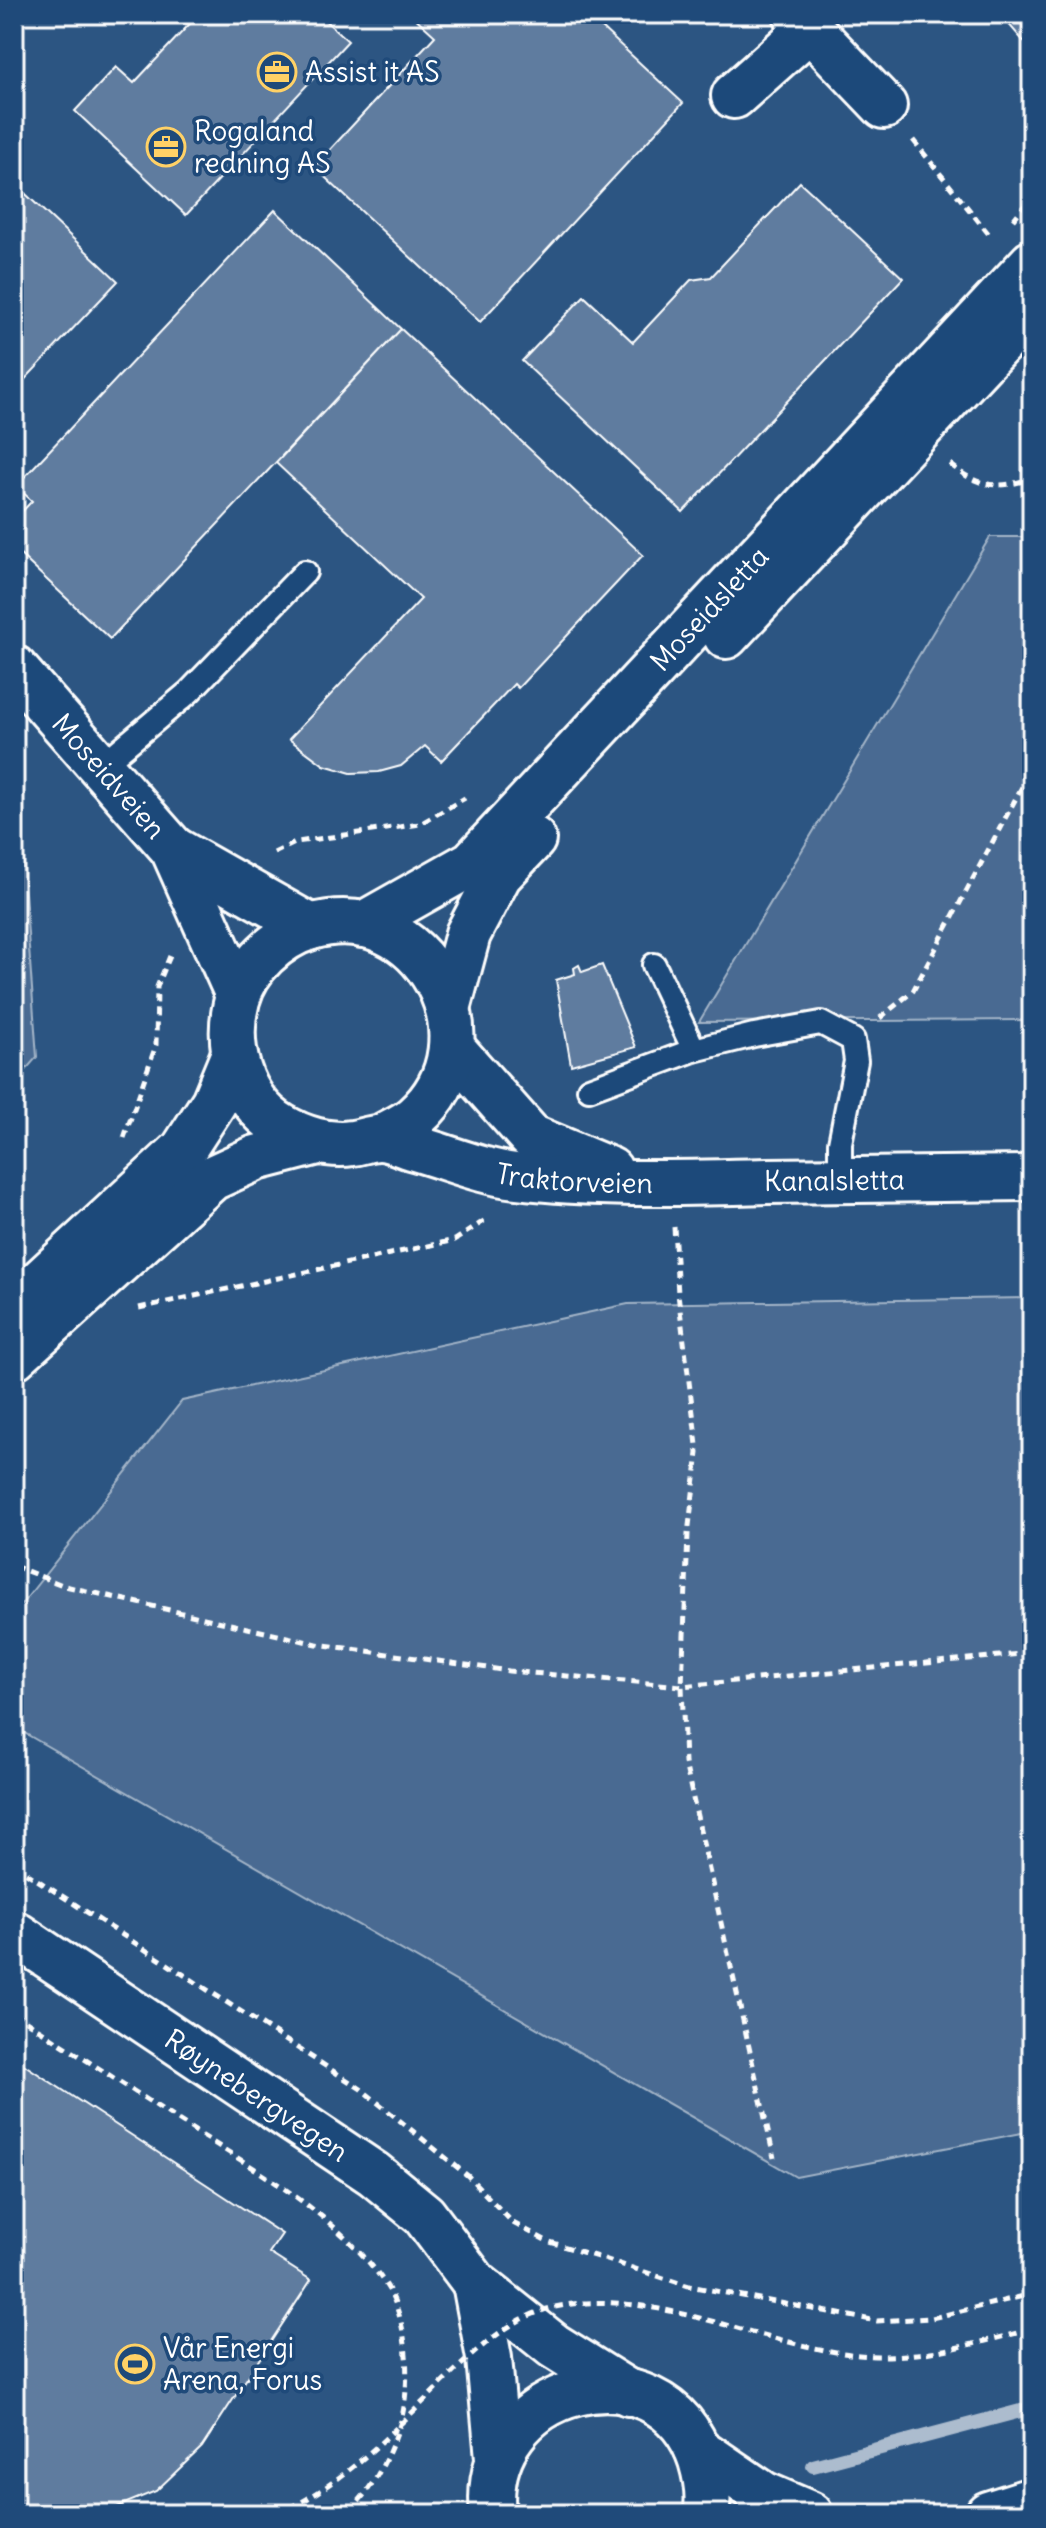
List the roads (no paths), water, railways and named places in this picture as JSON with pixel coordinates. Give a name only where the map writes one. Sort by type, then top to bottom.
[{"type":"street","points":[[734,96],[810,19],[884,106]]},
{"type":"street","name":"Moseidsletta","points":[[362,925],[472,863],[1014,252]]},
{"type":"street","name":"Moseidsletta","points":[[449,1005],[468,934],[499,875],[917,436],[1032,309]]},
{"type":"street","name":"Moseidveien","points":[[14,668],[173,849]]},
{"type":"street","points":[[173,849],[311,927]]},
{"type":"street","points":[[173,849],[238,995]]},
{"type":"street","points":[[14,1357],[212,1178],[256,1158],[318,1142],[349,1144],[380,1138],[415,1118],[440,1086],[452,1048],[449,1005],[431,968],[401,939],[362,925],[311,927],[280,942],[254,965],[238,995],[231,1026],[233,1056],[249,1095],[279,1125],[318,1142]]},
{"type":"street","name":"Traktorveien","points":[[452,1048],[531,1137],[655,1182]]},
{"type":"street","points":[[14,1306],[183,1150],[214,1102],[233,1056]]},
{"type":"street","name":"Traktorveien","points":[[380,1138],[514,1176],[655,1182]]},
{"type":"street","name":"Kanalsletta","points":[[655,1182],[1032,1178]]},
{"type":"street","name":"Røynebergvegen","points":[[14,1933],[374,2174],[424,2215],[475,2283],[554,2346],[629,2393],[657,2405],[680,2424],[697,2449]]},
{"type":"street","name":"Røynebergvegen","points":[[475,2283],[489,2358],[491,2495]]},
{"type":"street","points":[[491,2495],[514,2430],[538,2408],[566,2393],[598,2389],[629,2393]]},
{"type":"street","points":[[697,2449],[707,2478],[706,2514]]},
{"type":"street","points":[[697,2449],[763,2494],[810,2514]]},
{"type":"street","points":[[988,2514],[1032,2500]]},
{"type":"lane","points":[[102,765],[189,692],[305,572]]},
{"type":"lane","points":[[654,965],[694,1050]]},
{"type":"lane","points":[[589,1089],[694,1050],[821,1023],[853,1040],[856,1061],[840,1143],[840,1180]]},
{"type":"waterway","points":[[813,2466],[1032,2408]]},
{"type":"place","name":"Assist it AS","points":[[277,72]]},
{"type":"place","name":"Rogaland redning AS","points":[[166,147]]},
{"type":"place","name":"Vår Energi Arena, Forus","points":[[135,2364]]}]
